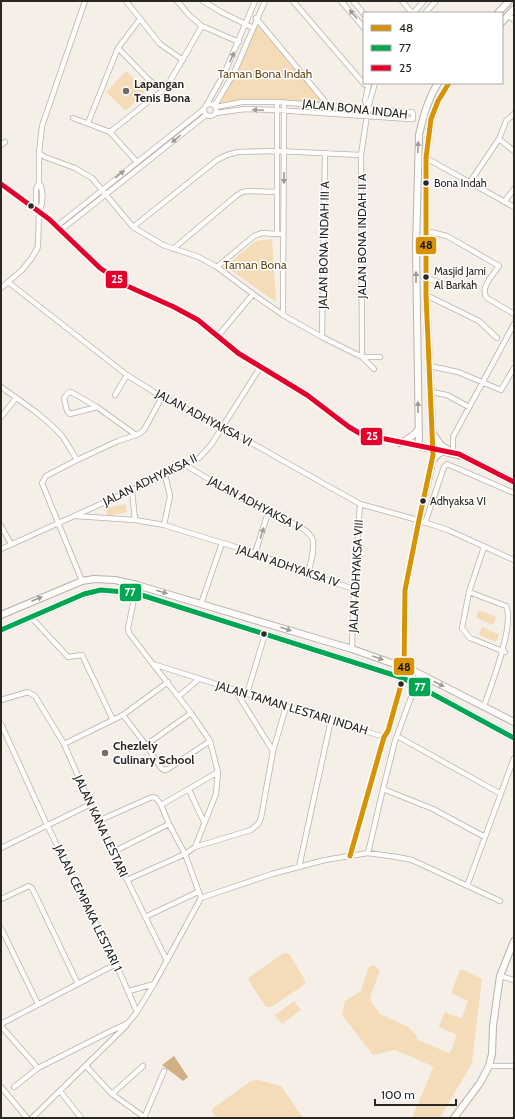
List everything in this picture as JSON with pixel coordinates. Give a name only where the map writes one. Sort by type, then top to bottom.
[{"type":"main road","points":[[499,12],[509,1]]},
{"type":"main road","points":[[503,21],[514,9]]},
{"type":"main road","points":[[437,84],[428,100],[418,135],[416,259],[419,446],[463,456],[514,482]]},
{"type":"main road","points":[[433,449],[426,295],[426,158],[431,119],[438,101],[448,84]]},
{"type":"main road","points":[[400,443],[414,436],[418,430]]},
{"type":"main road","points":[[433,434],[441,444],[453,453]]},
{"type":"main road","points":[[433,460],[443,451]]},
{"type":"main road","points":[[1,615],[82,581],[94,579],[115,580],[137,585],[352,649],[404,667],[514,722]]},
{"type":"main road","points":[[1,630],[84,594],[101,590],[135,593],[403,678],[514,738]]},
{"type":"main road","points":[[454,1118],[480,1083],[489,1066],[492,1054],[493,1026],[500,976],[514,941]]},
{"type":"street","points":[[1,288],[22,270],[38,247],[39,212],[36,204],[36,189],[39,183],[38,153],[40,137],[44,120],[85,1]]},
{"type":"street","points":[[126,1],[160,44],[183,60]]},
{"type":"street","points":[[177,1],[190,16],[202,26],[246,45]]},
{"type":"street","points":[[203,1],[253,28]]},
{"type":"street","points":[[57,226],[136,161],[204,109],[225,72],[255,1]]},
{"type":"street","points":[[62,230],[206,115],[213,116],[216,112],[216,106],[234,73],[256,18],[265,1]]},
{"type":"street","points":[[292,1],[363,83]]},
{"type":"street","points":[[341,1],[363,27]]},
{"type":"street","points":[[353,1],[363,13]]},
{"type":"street","points":[[402,1],[412,12]]},
{"type":"street","points":[[414,12],[424,1]]},
{"type":"street","points":[[426,12],[436,1]]},
{"type":"street","points":[[508,15],[514,20]]},
{"type":"street","points":[[256,18],[328,105]]},
{"type":"street","points":[[88,123],[118,48],[140,19]]},
{"type":"street","points":[[110,132],[163,90],[174,76],[202,26]]},
{"type":"street","points":[[118,48],[148,80],[163,90]]},
{"type":"street","points":[[368,84],[365,101],[368,108]]},
{"type":"street","points":[[368,108],[376,84]]},
{"type":"street","name":"JALAN BONA INDAH","points":[[216,106],[242,102],[284,102],[412,112],[413,119],[409,120],[284,110],[245,109],[216,112]]},
{"type":"street","points":[[277,102],[277,234]]},
{"type":"street","points":[[283,315],[284,102]]},
{"type":"street","points":[[207,104],[211,103],[216,106]]},
{"type":"street","name":"JALAN BONA INDAH II A","points":[[362,357],[361,155],[368,108]]},
{"type":"street","points":[[204,109],[206,115]]},
{"type":"street","points":[[470,182],[499,139],[506,121],[514,114]]},
{"type":"street","points":[[73,118],[110,132],[136,161]]},
{"type":"street","points":[[499,139],[514,151]]},
{"type":"street","points":[[133,228],[217,160],[227,155],[238,152],[277,151],[361,155]]},
{"type":"street","points":[[38,153],[85,173],[92,178],[133,228],[173,249],[199,257],[217,267],[283,315],[362,357],[372,367],[372,357]]},
{"type":"street","name":"JALAN BONA INDAH III A","points":[[322,337],[325,154]]},
{"type":"street","points":[[426,158],[514,207]]},
{"type":"street","points":[[1,184],[62,230],[100,268],[125,285],[174,307],[198,320],[238,353],[307,395],[361,434],[419,446]]},
{"type":"street","points":[[504,202],[514,189]]},
{"type":"street","points":[[173,249],[242,192],[277,192]]},
{"type":"street","points":[[426,231],[447,236],[499,266],[484,288],[484,295],[514,314]]},
{"type":"street","points":[[217,267],[254,236],[262,233],[283,234]]},
{"type":"street","points":[[426,278],[444,284]]},
{"type":"street","name":"JALAN ADHYAKSA VI","points":[[8,282],[127,374],[162,397],[223,427],[360,504],[419,520],[448,530],[514,560]]},
{"type":"street","points":[[218,336],[253,294]]},
{"type":"street","points":[[426,295],[480,321],[497,338]]},
{"type":"street","points":[[453,453],[453,437],[514,324]]},
{"type":"street","points":[[362,357],[380,357]]},
{"type":"street","name":"JALAN ADHYAKSA II","points":[[1,549],[165,476],[199,458],[211,446],[261,366]]},
{"type":"street","points":[[430,366],[458,372],[501,390],[514,368]]},
{"type":"street","points":[[115,396],[127,374]]},
{"type":"street","points":[[508,379],[514,382]]},
{"type":"street","points":[[1,387],[37,413],[52,426],[63,438],[77,460]]},
{"type":"street","points":[[97,407],[70,414],[67,411],[64,398],[71,392],[97,407],[136,435]]},
{"type":"street","points":[[431,392],[447,395],[469,407]]},
{"type":"street","points":[[82,581],[42,483],[46,476],[77,460],[118,441],[136,435],[144,430],[162,397]]},
{"type":"street","points":[[1,417],[16,398]]},
{"type":"street","points":[[350,856],[384,737],[388,731],[403,678],[405,590],[433,460],[433,449]]},
{"type":"street","points":[[425,523],[444,467],[447,464],[514,493]]},
{"type":"street","name":"JALAN ADHYAKSA V","points":[[185,465],[268,513],[296,525],[309,533],[313,539],[314,546],[308,574]]},
{"type":"street","points":[[164,525],[170,496],[165,476]]},
{"type":"street","points":[[132,490],[135,520]]},
{"type":"street","name":"JALAN ADHYAKSA VIII","points":[[352,649],[354,589],[360,504]]},
{"type":"street","points":[[255,553],[268,513]]},
{"type":"street","name":"JALAN ADHYAKSA IV","points":[[74,516],[135,520],[164,525],[255,553],[308,574],[354,589]]},
{"type":"street","points":[[1,526],[11,544]]},
{"type":"street","name":"JALAN ADHYAKSA IV","points":[[201,604],[222,543]]},
{"type":"street","points":[[484,546],[469,592],[462,628],[470,638],[505,652]]},
{"type":"street","points":[[137,585],[128,628],[129,633],[192,713],[210,741],[218,772],[216,794],[195,846]]},
{"type":"street","points":[[469,592],[506,606],[511,620],[505,652],[484,706]]},
{"type":"street","points":[[31,617],[68,657],[82,655],[113,720]]},
{"type":"street","points":[[247,694],[265,634]]},
{"type":"street","name":"JALAN TAMAN LESTARI INDAH","points":[[152,664],[384,737]]},
{"type":"street","name":"JALAN TAMAN LESTARI INDAH","points":[[179,696],[199,679]]},
{"type":"street","points":[[64,744],[123,715],[168,682]]},
{"type":"street","points":[[368,853],[382,789],[416,684]]},
{"type":"street","points":[[235,690],[273,751]]},
{"type":"street","name":"JALAN KANA LESTARI","points":[[1,700],[25,692],[32,693],[35,696],[64,744],[98,821],[167,961]]},
{"type":"street","points":[[127,880],[185,854],[195,846],[255,828],[261,818],[273,751],[286,707]]},
{"type":"street","points":[[146,745],[192,713]]},
{"type":"street","points":[[123,715],[146,745],[161,768],[164,770],[168,769],[210,741]]},
{"type":"street","points":[[299,867],[332,720]]},
{"type":"street","name":"JALAN CEMPAKA LESTARI 1","points":[[1,724],[47,825],[129,991],[137,1012]]},
{"type":"street","points":[[398,736],[501,794]]},
{"type":"street","points":[[467,886],[514,758]]},
{"type":"street","points":[[161,805],[218,772]]},
{"type":"street","points":[[382,789],[434,809],[485,837]]},
{"type":"street","points":[[189,790],[204,822]]},
{"type":"street","points":[[98,821],[152,797],[156,798],[161,805],[185,854],[201,898]]},
{"type":"street","points":[[1,848],[91,804]]},
{"type":"street","points":[[113,852],[169,824]]},
{"type":"street","points":[[32,1118],[86,1066],[137,1012],[201,898],[272,874],[325,860],[368,853],[412,860],[500,901]]},
{"type":"street","points":[[1,899],[29,886],[32,888],[78,984]]},
{"type":"street","points":[[145,918],[198,892]]},
{"type":"street","points":[[1,928],[38,1004]]},
{"type":"street","points":[[38,1068],[1,1025],[38,1004],[116,964]]},
{"type":"street","points":[[500,976],[514,980]]},
{"type":"street","points":[[129,991],[154,984]]},
{"type":"street","points":[[14,1087],[38,1068],[128,1023]]},
{"type":"street","points":[[86,1066],[112,1094],[144,1118],[164,1071]]},
{"type":"street","points":[[112,1094],[143,1066]]},
{"type":"street","points":[[489,1066],[514,1066]]},
{"type":"street","points":[[1,1087],[27,1118]]},
{"type":"street","points":[[60,1091],[81,1118]]},
{"type":"green space","name":"Taman Bona Indah","points":[[257,22],[323,103],[243,100],[218,104],[236,74]]},
{"type":"green space","name":"Lapangan Tenis Bona","points":[[126,71],[146,90],[126,111],[106,92]]},
{"type":"green space","name":"Taman Bona","points":[[272,239],[276,302],[225,266],[256,241]]},
{"type":"green space","points":[[125,504],[127,512],[108,516],[106,508]]},
{"type":"green space","points":[[479,610],[496,617],[493,625],[476,618]]},
{"type":"green space","points":[[482,627],[499,634],[496,642],[479,635]]},
{"type":"green space","points":[[284,953],[290,955],[306,982],[271,1007],[266,1007],[248,978]]},
{"type":"green space","points":[[375,966],[380,971],[370,997],[372,1003],[380,1014],[408,1027],[415,1034],[418,1040],[449,1053],[457,1035],[439,1026],[445,1012],[462,1018],[468,1001],[451,993],[460,970],[464,970],[482,979],[472,1063],[440,1118],[412,1118],[433,1068],[432,1066],[395,1050],[373,1055],[342,1014],[345,1001],[361,991],[368,968]]},
{"type":"green space","points":[[294,1001],[301,1010],[282,1024],[275,1015]]},
{"type":"green space","points":[[257,1080],[281,1086],[303,1118],[216,1118],[212,1111],[213,1108],[251,1081]]},
{"type":"shaded area","points":[[174,1056],[188,1077],[183,1081],[162,1065]]},
{"type":"transit line","name":"48","points":[[350,856],[384,737],[388,731],[403,678],[405,590],[433,455],[426,295],[426,158],[431,119],[438,101],[448,84]]},
{"type":"transit line","name":"25","points":[[1,184],[49,219],[100,268],[125,285],[174,307],[198,320],[238,353],[307,395],[349,427],[361,434],[459,454],[514,482]]},
{"type":"transit line","name":"77","points":[[1,630],[84,594],[101,590],[135,593],[403,678],[514,738]]},
{"type":"place","name":"Lapangan Tenis Bona","points":[[126,91]]},
{"type":"place","name":"Bona Indah","points":[[426,183]]},
{"type":"place","name":"Masjid Jami Al Barkah","points":[[426,277]]},
{"type":"place","name":"Adhyaksa VI","points":[[423,501]]},
{"type":"place","name":"Chezlely Culinary School","points":[[105,753]]}]
